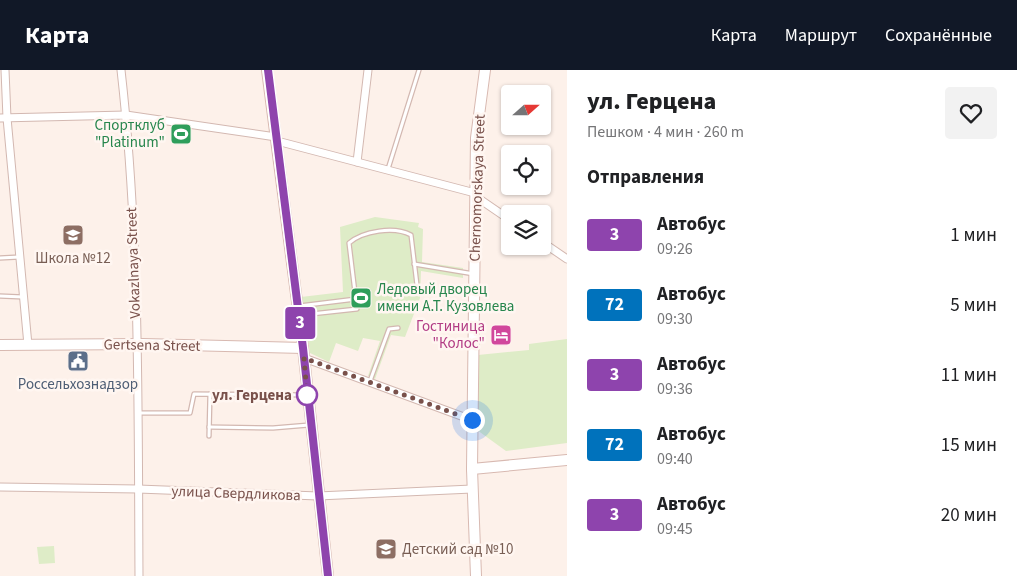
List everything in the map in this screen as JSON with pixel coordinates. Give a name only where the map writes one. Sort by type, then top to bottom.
[{"type":"street","points":[[5,70],[3,118],[20,257],[28,345]]},
{"type":"street","name":"Vokazlnaya Street","points":[[121,70],[126,115],[136,344],[139,576]]},
{"type":"street","points":[[268,70],[304,353],[310,424],[328,576]]},
{"type":"street","points":[[357,162],[368,70]]},
{"type":"street","name":"Chernomorskaya Street","points":[[476,576],[472,489],[475,195],[477,124],[485,70]]},
{"type":"street","points":[[3,118],[126,115],[276,139],[475,195],[501,214]]},
{"type":"street","points":[[551,248],[567,259]]},
{"type":"street","name":"Gertsena Street","points":[[0,345],[136,344],[304,353],[370,382],[472,420]]},
{"type":"street","points":[[472,469],[567,460]]},
{"type":"street","name":"улица Свердликова","points":[[0,487],[138,489],[318,496],[472,489]]},
{"type":"lane","points":[[388,170],[419,70]]},
{"type":"lane","points":[[298,311],[357,309],[348,243],[357,236],[401,230],[411,235],[417,285]]},
{"type":"lane","points":[[0,258],[20,257]]},
{"type":"lane","points":[[414,264],[474,274]]},
{"type":"lane","points":[[0,296],[24,297]]},
{"type":"lane","points":[[298,311],[356,300]]},
{"type":"lane","points":[[370,382],[389,329],[398,328]]},
{"type":"lane","points":[[137,413],[190,413],[194,394],[307,395]]},
{"type":"lane","points":[[209,436],[210,394]]},
{"type":"lane","points":[[210,428],[273,428],[310,424]]},
{"type":"green space","name":"Ледовый дворец имени А.Т. Кузовлева","points":[[375,217],[419,223],[418,227],[423,229],[422,262],[463,268],[463,278],[421,271],[420,298],[405,337],[391,335],[375,379],[368,376],[380,341],[363,338],[358,351],[336,343],[329,362],[310,353],[301,297],[343,292],[340,227]]},
{"type":"green space","points":[[567,339],[567,443],[506,451],[477,430],[478,355],[529,350],[529,344]]},
{"type":"green space","points":[[54,546],[55,563],[39,564],[37,547]]},
{"type":"bus line","name":"3","points":[[268,70],[303,348],[328,576]]},
{"type":"place","name":"Спортклуб \"Platinum\"","points":[[181,134]]},
{"type":"place","name":"Школа №12","points":[[73,235]]},
{"type":"place","name":"Ледовый дворец имени А.Т. Кузовлева","points":[[361,298]]},
{"type":"place","name":"Гостиница \"Колос\"","points":[[501,335]]},
{"type":"place","name":"Россельхознадзор","points":[[78,361]]},
{"type":"place","name":"ул. Герцена","points":[[307,395]]},
{"type":"place","name":"Детский сад №10","points":[[386,549]]},
{"type":"route","points":[[307,395],[304,358],[472,420]]}]
